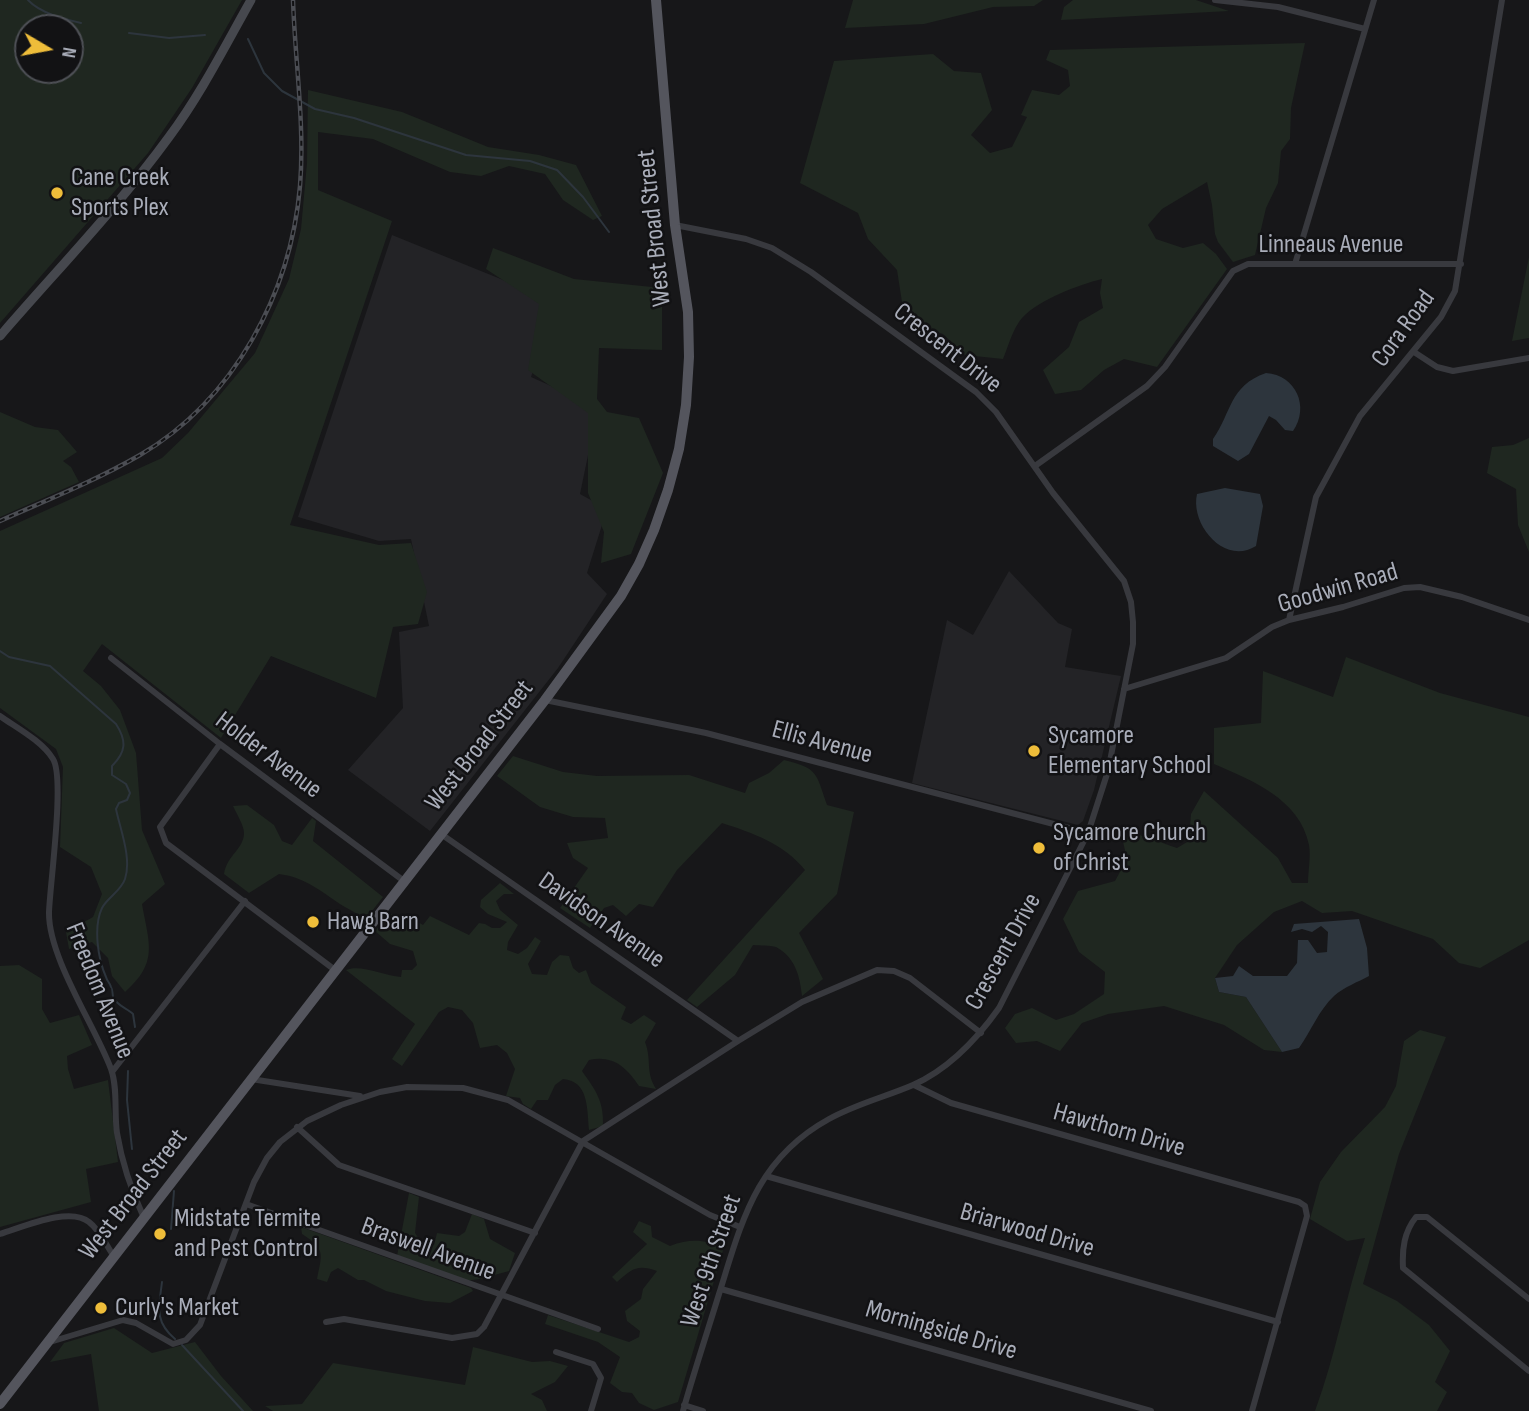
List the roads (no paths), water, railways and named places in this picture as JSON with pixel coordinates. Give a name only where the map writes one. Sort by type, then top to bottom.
[{"type":"main road","name":"West Broad Street","points":[[1,1400],[115,1258],[545,700],[621,596],[654,530],[679,449],[686,405],[689,357],[688,312],[675,225],[656,0]]},
{"type":"street","points":[[0,336],[169,138],[197,97],[251,0]]},
{"type":"street","points":[[1215,0],[1275,3],[1365,29]]},
{"type":"street","points":[[1295,264],[1374,0]]},
{"type":"street","name":"Cora Road","points":[[1289,620],[1316,498],[1360,416],[1441,317],[1455,291],[1502,0]]},
{"type":"street","name":"Crescent Drive","points":[[583,1141],[802,1002],[877,971],[894,971],[910,978],[981,1033],[999,1007],[1088,833],[1108,771],[1133,643],[1131,602],[1124,581],[1053,493],[996,412],[976,392],[811,272],[772,248],[746,239],[675,225]]},
{"type":"street","name":"Linneaus Avenue","points":[[1035,466],[1147,386],[1165,367],[1233,271],[1248,264],[1461,264]]},
{"type":"street","points":[[1414,352],[1437,367],[1453,371],[1529,358]]},
{"type":"street","name":"Goodwin Road","points":[[1125,689],[1226,658],[1272,627],[1289,620],[1404,588],[1420,587],[1462,597],[1529,620]]},
{"type":"street","name":"Holder Avenue","points":[[111,659],[404,881]]},
{"type":"street","name":"Ellis Avenue","points":[[545,700],[706,733],[1088,833]]},
{"type":"street","name":"Freedom Avenue","points":[[0,716],[35,741],[54,760],[58,776],[57,814],[49,916],[54,942],[112,1072],[117,1131],[124,1167],[145,1218]]},
{"type":"street","points":[[220,744],[160,827],[166,843],[335,970]]},
{"type":"street","name":"Davidson Avenue","points":[[441,834],[738,1041]]},
{"type":"street","points":[[112,1072],[246,901]]},
{"type":"street","name":"West 9th Street","points":[[683,1408],[740,1227],[755,1191],[765,1176],[784,1153],[828,1119],[914,1085],[956,1058],[981,1033]]},
{"type":"street","points":[[251,1079],[363,1096]]},
{"type":"street","name":"Hawthorn Drive","points":[[914,1085],[951,1103],[1299,1202],[1305,1206],[1307,1216],[1278,1322]]},
{"type":"street","points":[[49,1342],[123,1321],[136,1323],[173,1344],[186,1340],[200,1325],[254,1182],[279,1142],[318,1114],[363,1096],[407,1087],[436,1086],[474,1090],[508,1100],[710,1215],[740,1227]]},
{"type":"street","points":[[297,1127],[339,1165],[535,1233]]},
{"type":"street","points":[[326,1322],[344,1319],[452,1338],[477,1334],[484,1327],[583,1141]]},
{"type":"street","name":"Briarwood Drive","points":[[765,1176],[1278,1322]]},
{"type":"street","name":"Braswell Avenue","points":[[246,1204],[598,1329]]},
{"type":"street","points":[[0,1234],[55,1217],[77,1214],[91,1223],[115,1258]]},
{"type":"street","points":[[1529,1299],[1427,1217],[1416,1217],[1410,1224],[1403,1247],[1404,1268],[1529,1371]]},
{"type":"street","name":"Morningside Drive","points":[[721,1289],[1151,1411]]},
{"type":"street","points":[[1252,1411],[1278,1322]]},
{"type":"street","points":[[556,1352],[593,1364],[601,1378],[591,1411]]},
{"type":"street","points":[[683,1408],[704,1411]]},
{"type":"waterway","points":[[28,0],[52,14]]},
{"type":"waterway","points":[[129,33],[169,38],[205,35]]},
{"type":"waterway","points":[[248,39],[264,73],[282,91],[315,109],[354,118],[466,155],[530,161],[557,170],[583,197],[609,232]]},
{"type":"waterway","points":[[0,651],[9,657],[50,666],[116,724],[122,736],[122,751],[112,766],[112,775],[126,784],[130,793],[127,800],[119,803],[116,809],[126,853],[127,871],[123,883],[102,908],[97,933],[101,961],[113,997],[133,1014],[135,1027]]},
{"type":"waterway","points":[[128,1071],[127,1100],[132,1149]]},
{"type":"waterway","points":[[171,1229],[174,1191]]},
{"type":"waterway","points":[[162,1282],[159,1306],[161,1320],[175,1339]]},
{"type":"waterway","points":[[182,1345],[243,1411]]},
{"type":"railway","points":[[0,521],[106,473],[140,455],[173,432],[203,405],[230,374],[252,340],[270,304],[284,265],[300,186],[301,116],[293,0]]},
{"type":"place","name":"Cane Creek Sports Plex","points":[[57,193]]},
{"type":"place","name":"Sycamore Elementary School","points":[[1034,751]]},
{"type":"place","name":"Sycamore Church of Christ","points":[[1039,848]]},
{"type":"place","name":"Hawg Barn","points":[[313,922]]},
{"type":"place","name":"Midstate Termite and Pest Control","points":[[160,1234]]},
{"type":"place","name":"Curly's Market","points":[[101,1308]]}]
